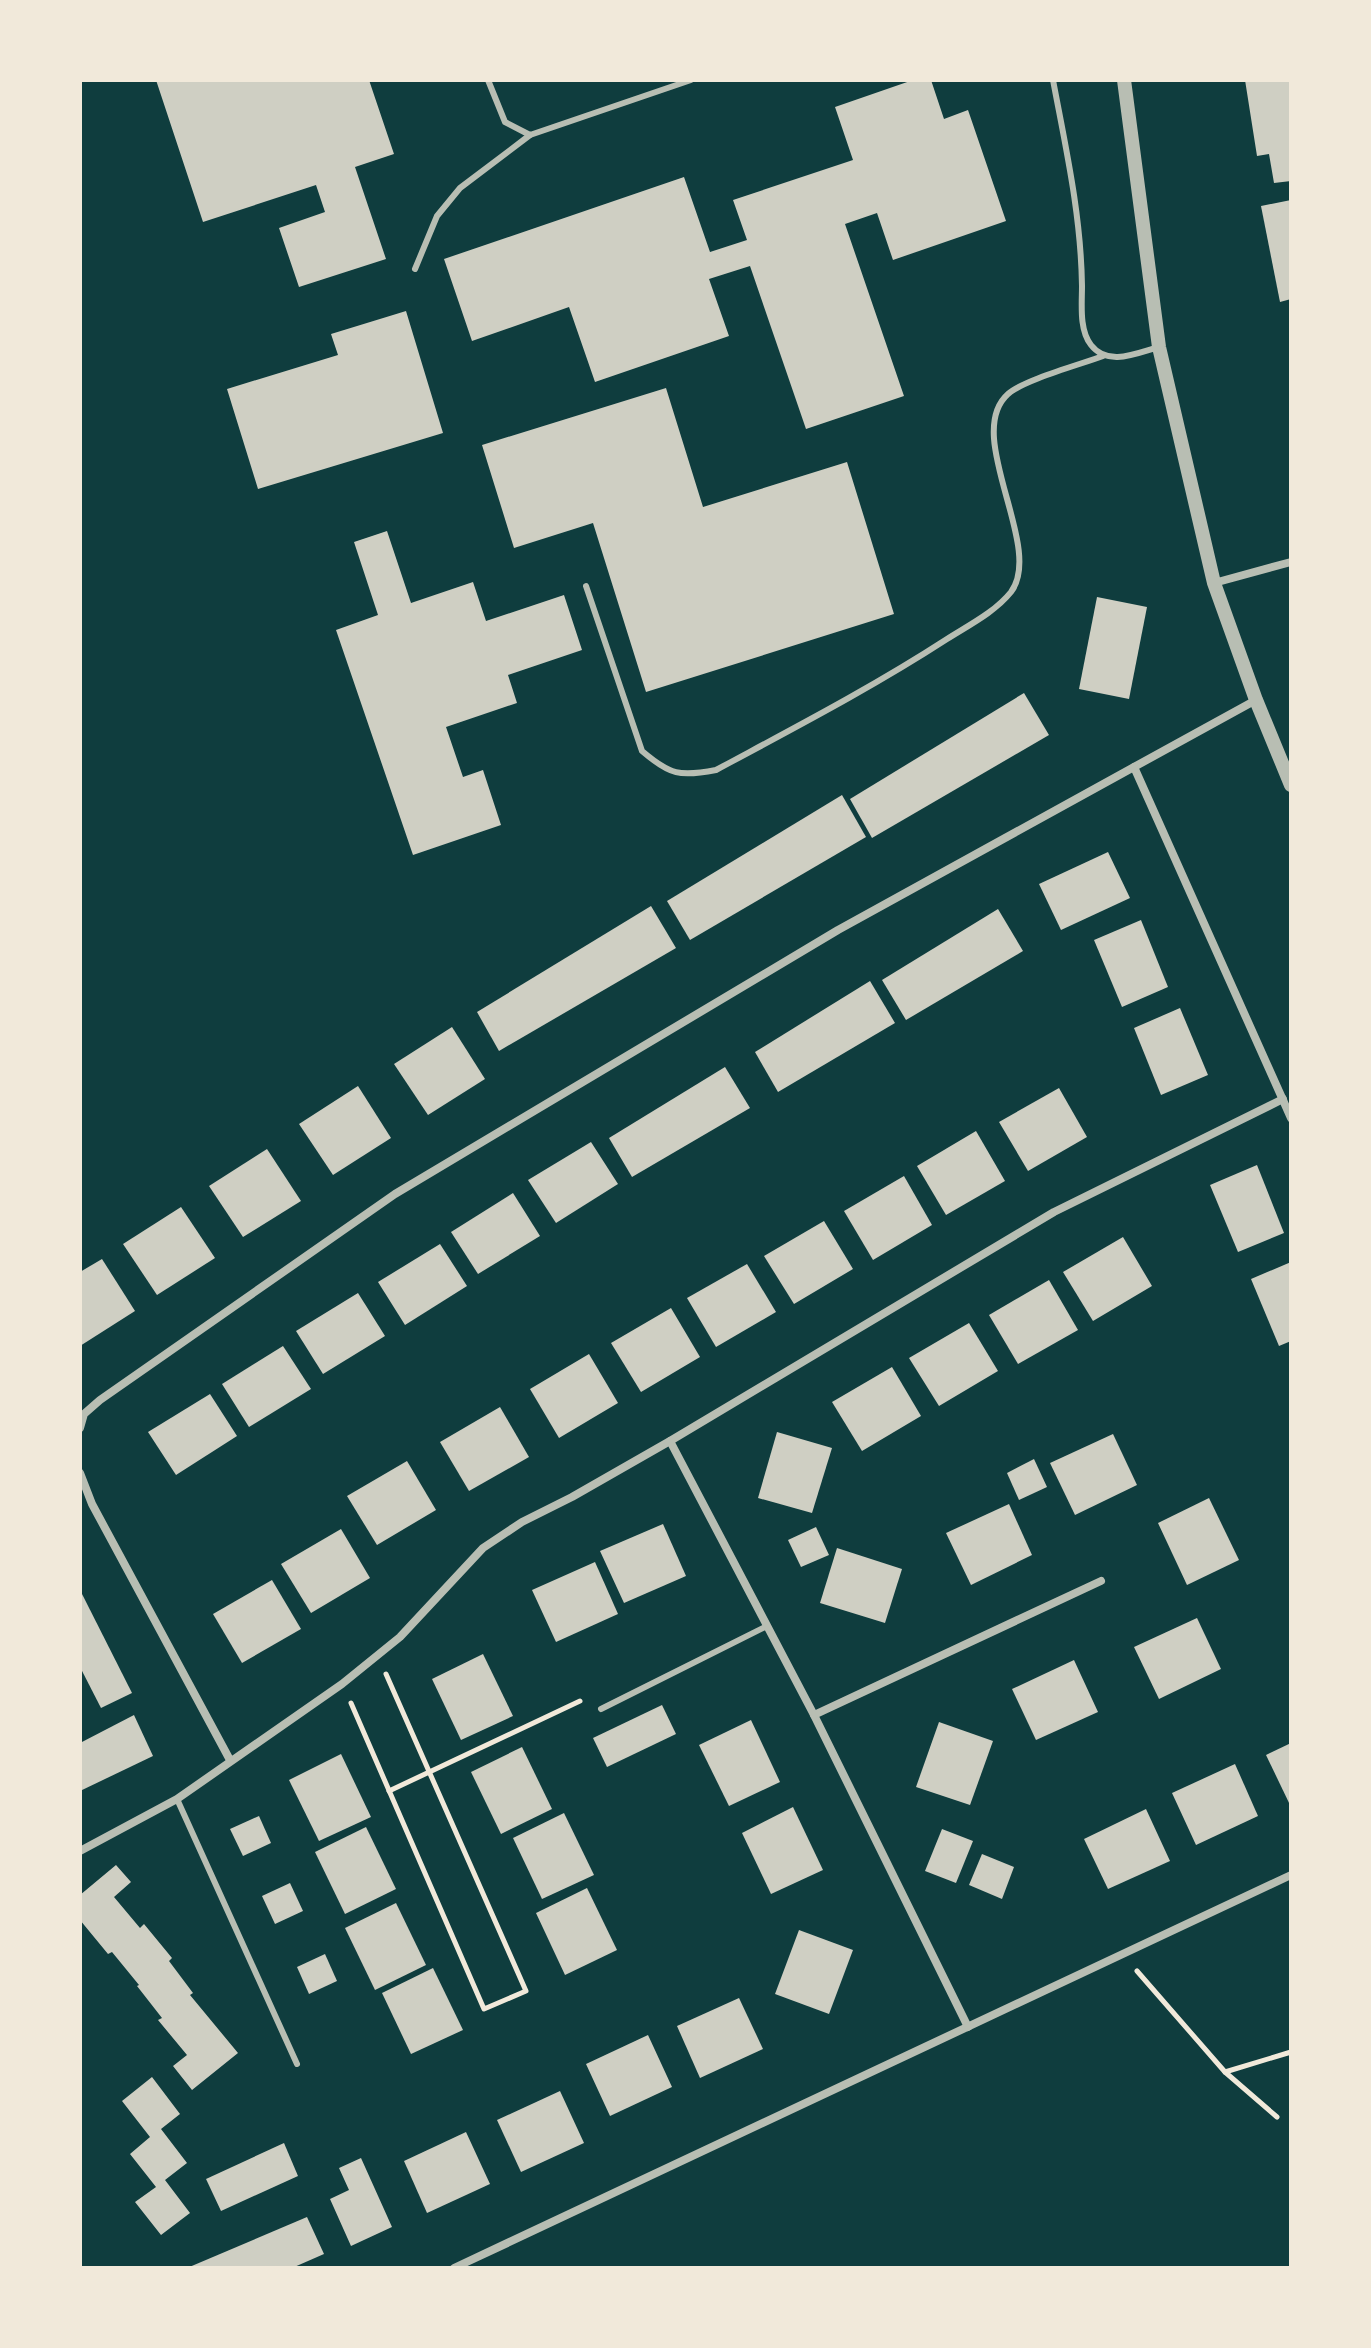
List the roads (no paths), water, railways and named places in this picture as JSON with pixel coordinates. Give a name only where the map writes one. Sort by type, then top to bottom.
[{"type":"street","points":[[1124,80],[1159,347],[1214,583],[1256,700],[1291,785]]},
{"type":"street","points":[[1214,583],[1291,562]]},
{"type":"street","points":[[80,1428],[84,1414],[100,1400],[395,1194],[838,930],[1256,700]]},
{"type":"street","points":[[1134,767],[1291,1118]]},
{"type":"street","points":[[80,1851],[177,1799],[342,1684],[400,1637],[483,1548],[522,1522],[670,1441],[1054,1212],[1283,1099]]},
{"type":"street","points":[[670,1441],[814,1715],[968,2027]]},
{"type":"street","points":[[80,1473],[92,1504],[230,1760]]},
{"type":"street","points":[[814,1715],[1101,1581]]},
{"type":"street","points":[[454,2268],[1291,1875]]},
{"type":"lane","points":[[488,80],[505,122],[530,135]]},
{"type":"lane","points":[[415,269],[437,216],[460,188],[530,135],[691,80]]},
{"type":"lane","points":[[1053,80],[1078,210],[1082,319],[1090,344],[1103,356]]},
{"type":"lane","points":[[586,586],[642,751],[664,769],[691,775],[716,770],[880,682],[992,610],[1011,592],[1018,579],[1018,552],[993,436],[996,412],[1008,394],[1038,379],[1103,356],[1121,358],[1159,347]]},
{"type":"lane","points":[[601,1709],[767,1626]]},
{"type":"lane","points":[[177,1799],[297,2064]]}]
